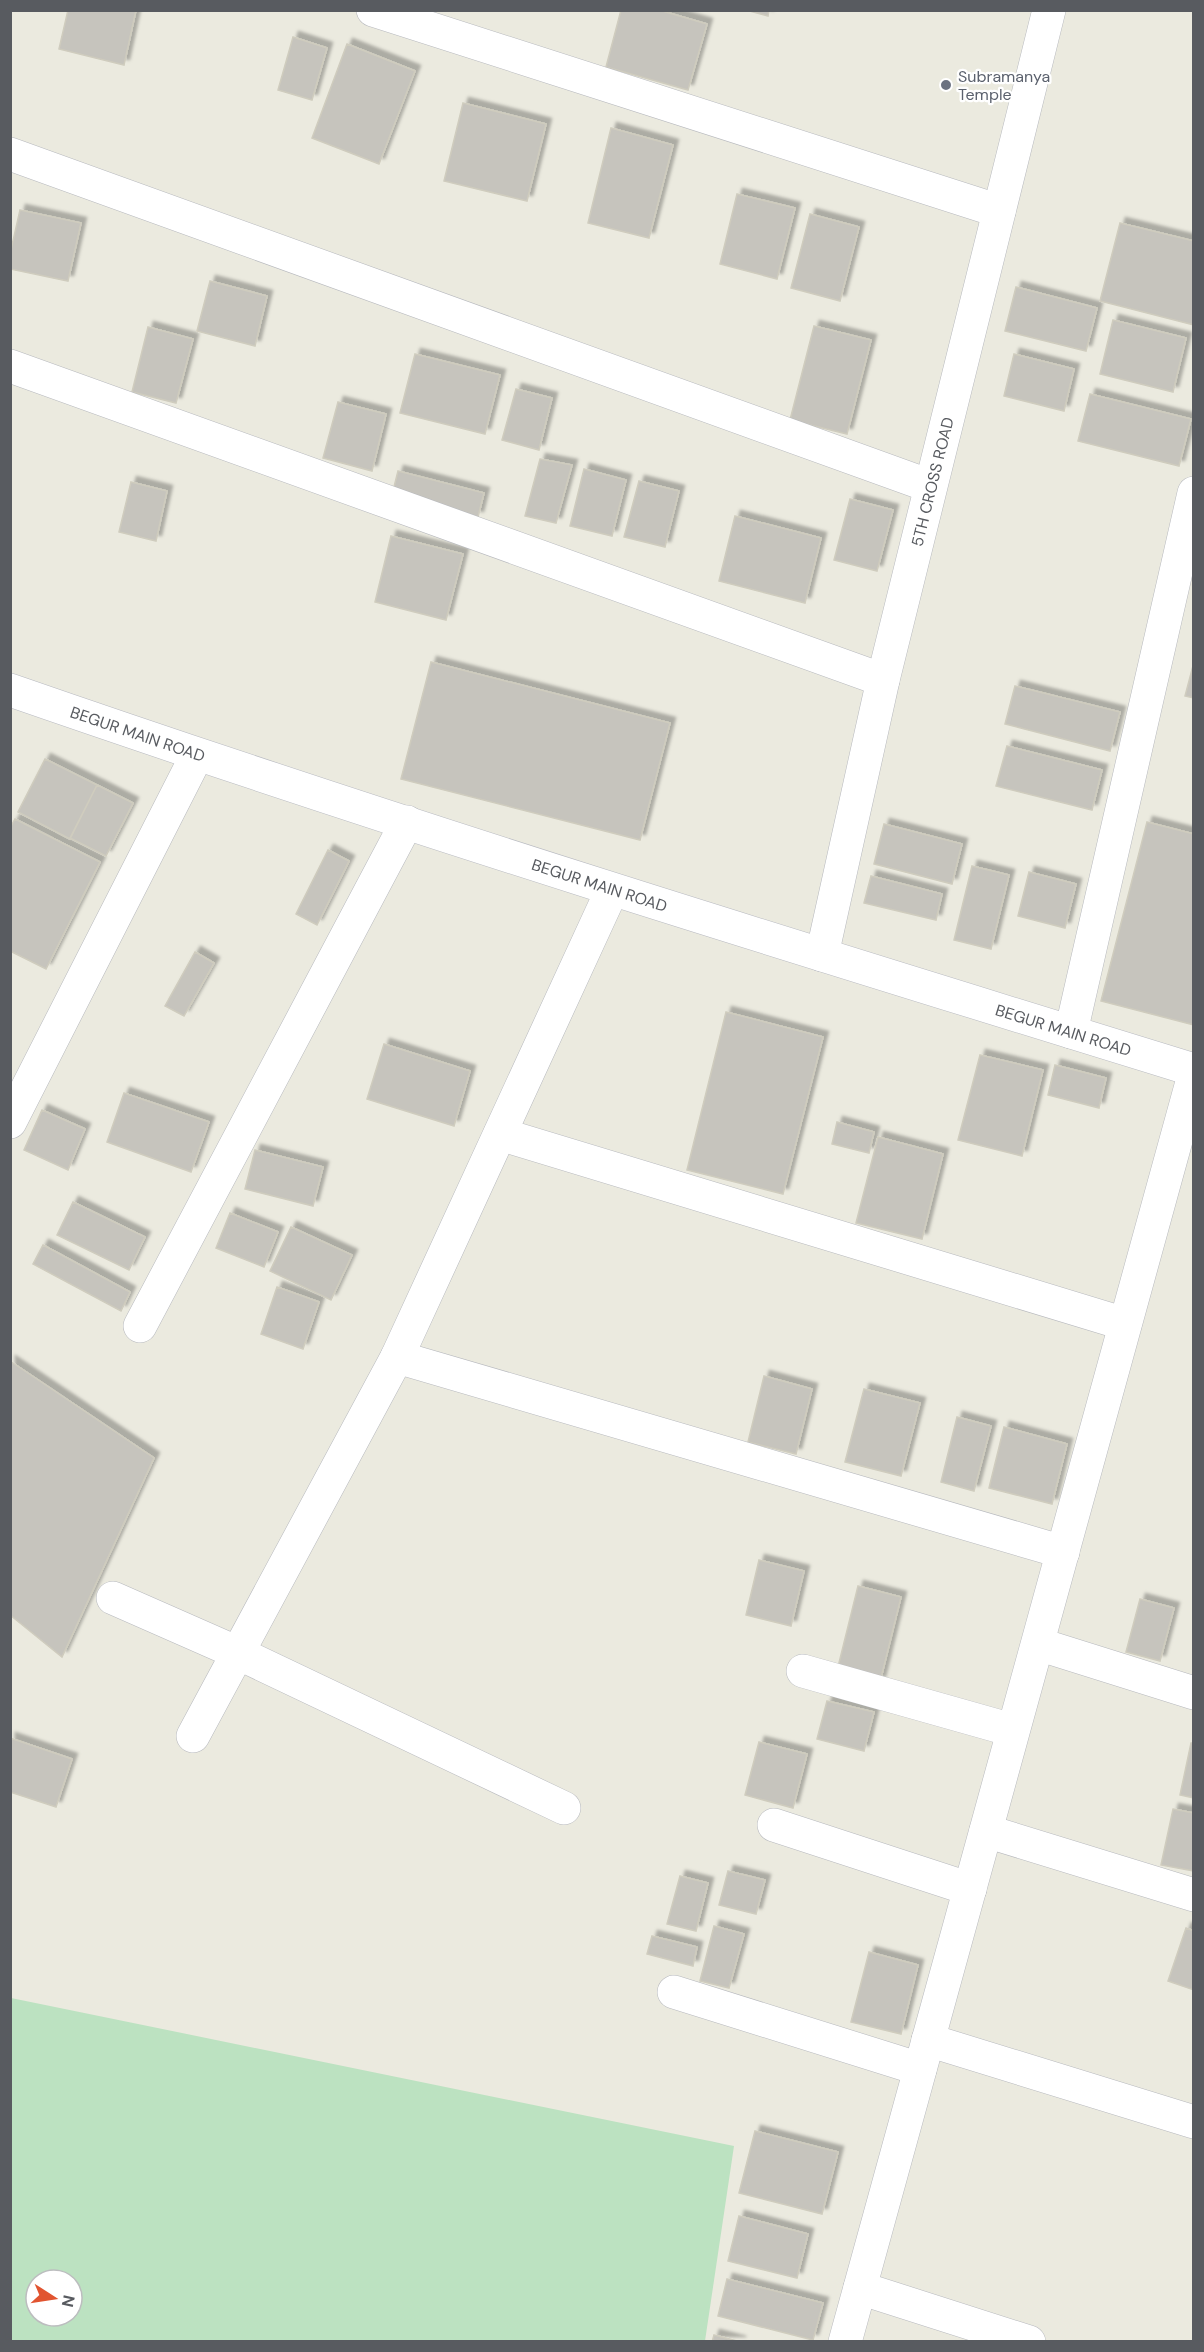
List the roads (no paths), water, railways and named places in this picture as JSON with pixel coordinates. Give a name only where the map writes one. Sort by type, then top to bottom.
[{"type":"street","points":[[373,10],[999,211]]},
{"type":"street","name":"5TH CROSS ROAD","points":[[822,956],[883,680],[1049,10]]},
{"type":"street","points":[[10,154],[930,486]]},
{"type":"street","points":[[10,366],[883,680]]},
{"type":"street","points":[[1071,1032],[1194,493]]},
{"type":"street","name":"BEGUR MAIN ROAD","points":[[10,690],[197,755],[612,890],[1194,1070]]},
{"type":"street","points":[[10,1122],[197,755]]},
{"type":"street","points":[[140,1326],[407,822]]},
{"type":"street","points":[[193,1736],[397,1357],[612,890]]},
{"type":"street","points":[[845,2342],[1194,1075]]},
{"type":"street","points":[[500,1134],[1125,1324]]},
{"type":"street","points":[[397,1357],[1063,1552]]},
{"type":"street","points":[[113,1598],[238,1653],[564,1808]]},
{"type":"street","points":[[1038,1644],[1194,1693]]},
{"type":"street","points":[[803,1671],[1012,1730]]},
{"type":"street","points":[[774,1825],[970,1889]]},
{"type":"street","points":[[986,1831],[1194,1895]]},
{"type":"street","points":[[674,1992],[1194,2122]]},
{"type":"street","points":[[860,2288],[1029,2342]]},
{"type":"place","name":"Subramanya Temple","points":[[946,85]]}]
